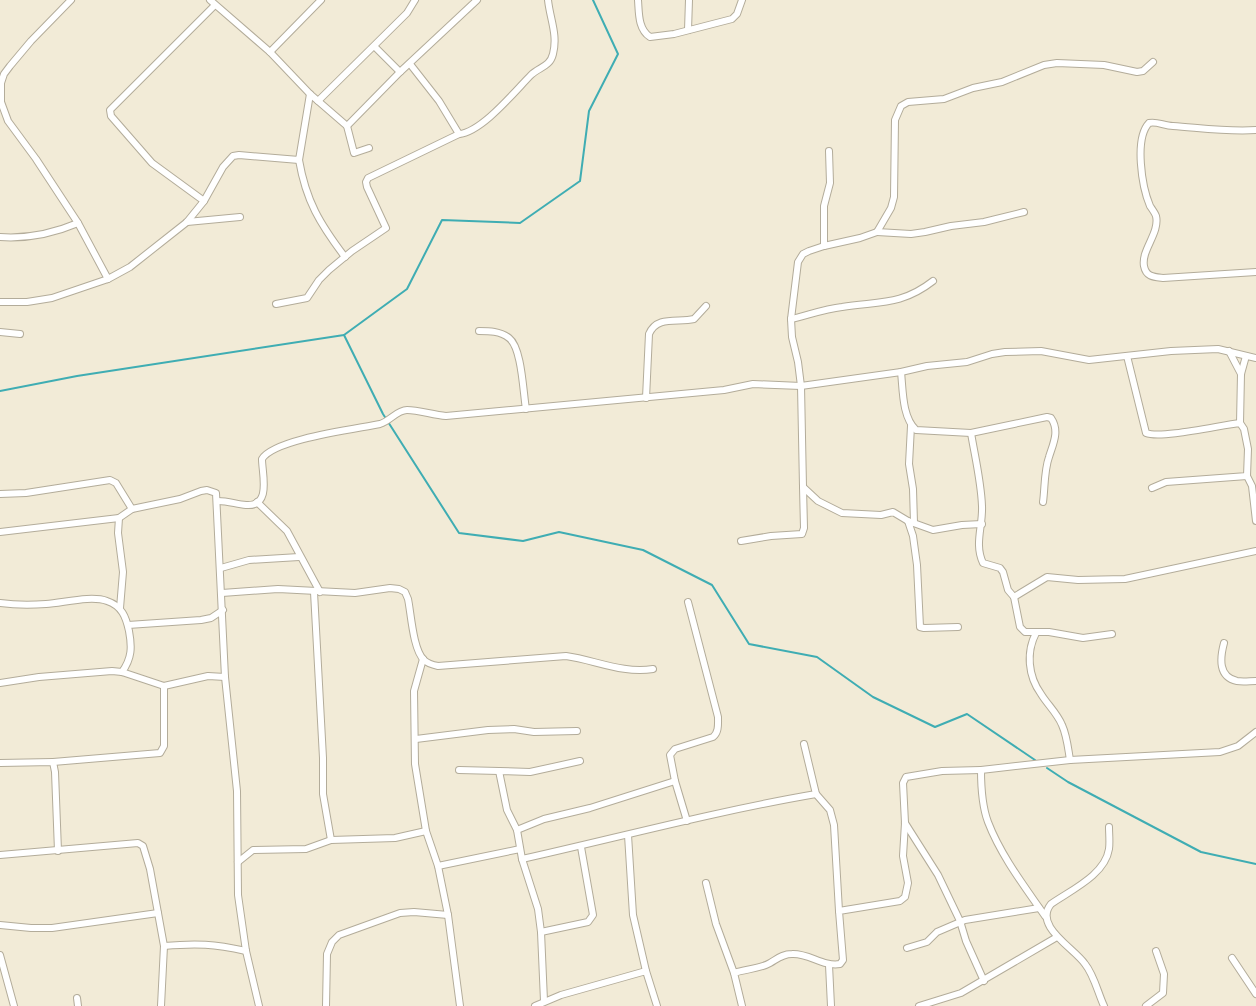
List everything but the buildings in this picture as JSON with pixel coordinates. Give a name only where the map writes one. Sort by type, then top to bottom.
[{"type":"street","points":[[71,0],[31,41],[4,74],[1,83],[1,102],[8,121],[36,159],[78,223],[108,279]]},
{"type":"street","points":[[210,0],[270,52],[310,94],[347,126],[354,153],[369,148]]},
{"type":"street","points":[[318,101],[407,13],[415,0]]},
{"type":"street","points":[[347,126],[400,72],[477,0]]},
{"type":"street","points":[[276,304],[307,298],[319,280],[345,257],[386,228],[367,187],[366,182],[368,178],[459,134],[472,130],[518,91],[533,73],[543,68],[550,61],[553,52],[554,35],[548,0]]},
{"type":"street","points":[[638,0],[640,20],[645,33],[650,37],[688,30],[732,19],[736,14],[742,0]]},
{"type":"street","points":[[688,30],[689,0]]},
{"type":"street","points":[[270,52],[318,1]]},
{"type":"street","points":[[204,201],[152,163],[111,116],[110,110],[214,5]]},
{"type":"street","points":[[374,47],[400,72]]},
{"type":"street","points":[[877,232],[892,208],[894,197],[895,120],[901,106],[908,102],[944,99],[973,88],[1002,82],[1044,65],[1057,63],[1104,64],[1137,72],[1143,70],[1153,62]]},
{"type":"street","points":[[410,64],[439,102],[459,134]]},
{"type":"street","points":[[310,94],[299,160],[307,196],[311,206],[322,226],[345,257]]},
{"type":"street","points":[[0,122],[8,121]]},
{"type":"street","points":[[1256,130],[1225,131],[1171,126],[1154,122],[1149,123],[1144,130],[1140,154],[1150,205],[1156,217],[1156,227],[1144,260],[1146,272],[1151,277],[1162,278],[1256,272]]},
{"type":"street","points":[[824,246],[824,206],[830,183],[828,151]]},
{"type":"street","points":[[0,302],[27,302],[52,298],[108,279],[130,267],[187,222],[204,201],[223,167],[233,156],[239,155],[299,160]]},
{"type":"street","points":[[741,541],[771,536],[802,534],[804,528],[801,386],[798,362],[792,337],[791,319],[798,262],[803,254],[824,246],[860,238],[877,232],[911,234],[951,226],[984,222],[1024,212]]},
{"type":"street","points":[[187,222],[240,217]]},
{"type":"street","points":[[0,237],[42,236],[63,230],[78,223]]},
{"type":"street","points":[[791,319],[843,306],[898,300],[919,292],[932,281]]},
{"type":"street","points":[[646,398],[649,334],[651,329],[662,321],[694,319],[706,306]]},
{"type":"street","points":[[479,331],[497,333],[513,342],[518,354],[526,409]]},
{"type":"street","points":[[0,332],[20,334]]},
{"type":"street","points":[[218,501],[233,501],[248,505],[257,502],[264,492],[263,457],[284,445],[345,430],[381,424],[407,410],[446,416],[724,390],[753,384],[801,386],[901,372],[927,366],[967,362],[1005,352],[1041,351],[1089,360],[1179,350],[1218,349],[1256,358]]},
{"type":"street","points":[[1229,351],[1241,374]]},
{"type":"street","points":[[1127,356],[1146,433],[1151,435],[1166,434],[1240,423]]},
{"type":"street","points":[[1246,356],[1241,374],[1240,423],[1244,429],[1248,449],[1247,476],[1252,486],[1256,521]]},
{"type":"street","points":[[901,372],[905,404],[911,426],[909,464],[913,489],[911,522],[917,565],[920,627],[958,627]]},
{"type":"street","points":[[911,426],[916,430],[927,432],[971,433],[1047,417],[1051,418],[1055,427],[1056,437],[1054,447],[1049,458],[1043,502]]},
{"type":"street","points":[[971,433],[980,480],[982,524],[978,545],[981,558],[985,564],[1002,570],[1008,590],[1014,597],[1020,627],[1025,632],[1049,632],[1083,638],[1112,634]]},
{"type":"street","points":[[1152,488],[1166,482],[1247,476]]},
{"type":"street","points":[[0,494],[26,493],[110,480],[116,483],[132,509]]},
{"type":"street","points":[[803,488],[818,501],[842,513],[881,515],[893,512],[911,522],[933,530],[962,525],[982,524]]},
{"type":"street","points":[[0,532],[119,518],[132,509],[180,499],[203,490],[216,493],[218,501],[226,677],[237,791],[238,896],[246,950],[259,1006]]},
{"type":"street","points":[[257,502],[287,531],[317,592],[323,794],[331,840]]},
{"type":"street","points":[[119,518],[118,532],[123,572],[120,608]]},
{"type":"street","points":[[1014,597],[1044,578],[1052,577],[1078,580],[1125,579],[1256,551]]},
{"type":"street","points":[[221,568],[249,560],[299,557]]},
{"type":"street","points":[[222,593],[278,589],[355,593],[390,588],[399,589],[405,592],[418,651],[423,659],[429,664],[438,666],[566,656],[581,658],[627,670],[653,668]]},
{"type":"street","points":[[0,603],[44,604],[97,599],[107,600],[120,608],[125,614],[128,625],[131,655],[122,672]]},
{"type":"street","points":[[687,821],[675,781],[670,755],[672,751],[713,737],[716,733],[718,723],[718,717],[688,602]]},
{"type":"street","points":[[128,625],[201,620],[211,618],[223,610]]},
{"type":"street","points":[[1036,633],[1031,643],[1031,671],[1040,693],[1061,723],[1066,736],[1070,760]]},
{"type":"street","points":[[1224,643],[1222,670],[1225,676],[1237,681],[1256,681]]},
{"type":"street","points":[[423,659],[414,691],[416,740],[415,764],[426,831],[438,866],[448,915],[458,980],[460,1006]]},
{"type":"street","points":[[0,684],[38,677],[122,672],[164,686],[208,676],[226,677]]},
{"type":"street","points":[[0,763],[53,762],[155,755],[160,753],[164,746],[164,686]]},
{"type":"street","points":[[416,740],[488,730],[514,729],[534,732],[577,731]]},
{"type":"street","points":[[839,911],[900,901],[905,897],[908,883],[903,856],[905,823],[903,783],[906,777],[942,771],[981,770],[1070,760],[1220,752],[1238,746],[1256,732]]},
{"type":"street","points":[[734,973],[770,963],[783,955],[792,954],[812,958],[829,965],[840,964],[843,960],[834,825],[830,810],[816,794],[804,744]]},
{"type":"street","points":[[459,770],[530,772],[580,761]]},
{"type":"street","points":[[53,762],[55,772],[58,851]]},
{"type":"street","points":[[981,770],[984,806],[988,821],[1000,846],[1057,937],[1085,964],[1104,1006]]},
{"type":"street","points":[[499,771],[507,810],[517,830],[522,859],[538,909],[542,932],[544,1001]]},
{"type":"street","points":[[517,830],[544,819],[590,808],[675,781]]},
{"type":"street","points":[[522,859],[581,847],[754,804],[816,794]]},
{"type":"street","points":[[905,823],[938,875],[960,921],[966,941],[984,981]]},
{"type":"street","points":[[1045,916],[1046,910],[1051,904],[1094,874],[1102,866],[1109,850],[1109,827]]},
{"type":"street","points":[[238,862],[245,854],[253,850],[306,849],[331,840],[390,839],[426,831]]},
{"type":"street","points":[[628,835],[634,914],[646,971],[657,1006]]},
{"type":"street","points":[[0,855],[141,844],[148,859],[164,946],[161,1006]]},
{"type":"street","points":[[542,932],[588,922],[593,915],[581,847]]},
{"type":"street","points":[[438,866],[520,849]]},
{"type":"street","points":[[706,883],[716,924],[734,973],[742,1006]]},
{"type":"street","points":[[907,948],[927,942],[937,932],[960,921],[1039,908]]},
{"type":"street","points":[[326,1006],[327,954],[332,942],[339,935],[400,913],[414,912],[448,915]]},
{"type":"street","points":[[0,925],[31,928],[52,928],[158,913]]},
{"type":"street","points":[[920,1006],[962,993],[1057,937]]},
{"type":"street","points":[[164,946],[198,943],[214,944],[246,950]]},
{"type":"street","points":[[1146,1006],[1163,993],[1164,974],[1156,951]]},
{"type":"street","points":[[0,955],[14,1006]]},
{"type":"street","points":[[1232,958],[1256,994]]},
{"type":"street","points":[[829,965],[830,1006]]},
{"type":"street","points":[[535,1006],[544,1001],[604,982],[646,971]]},
{"type":"street","points":[[76,998],[78,1006]]},
{"type":"waterway","points":[[0,391],[77,376],[344,335],[407,289],[442,220],[520,223],[580,181],[589,111],[618,54],[593,0]]},
{"type":"waterway","points":[[344,335],[383,414],[459,533],[523,541],[559,532],[643,550],[712,585],[749,644],[817,657],[873,697],[935,727],[967,714],[1035,760]]},
{"type":"waterway","points":[[1047,768],[1068,782],[1201,852],[1256,864]]}]
